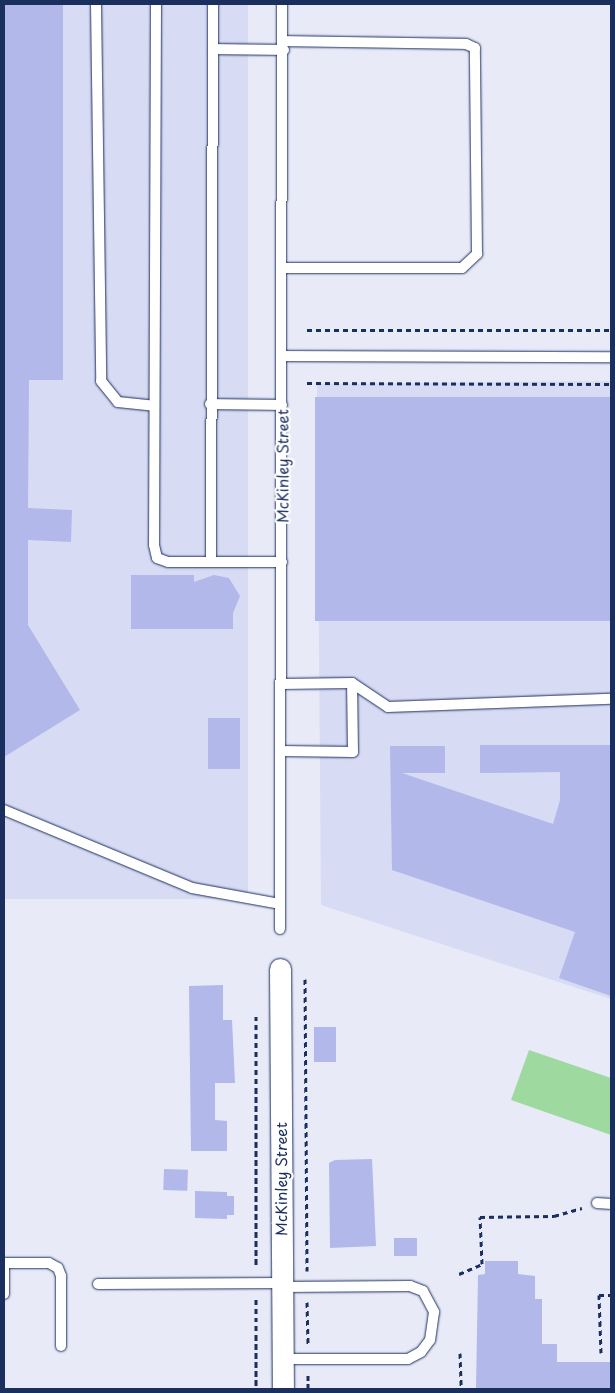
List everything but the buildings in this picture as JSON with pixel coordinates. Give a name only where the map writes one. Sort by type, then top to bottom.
[{"type":"street","name":"McKinley Street","points":[[280,969],[283,1389]]},
{"type":"lane","points":[[96,4],[102,381],[118,402],[154,406]]},
{"type":"lane","points":[[156,4],[154,545],[157,558],[168,562],[282,562]]},
{"type":"lane","points":[[211,562],[210,404],[213,4]]},
{"type":"lane","name":"McKinley Street","points":[[280,929],[281,356],[284,46],[282,4]]},
{"type":"lane","points":[[213,49],[284,46],[466,44],[475,48],[478,57],[477,254],[462,268],[282,268]]},
{"type":"lane","points":[[281,356],[611,357]]},
{"type":"lane","points":[[210,404],[282,405]]},
{"type":"lane","points":[[281,684],[352,683],[388,707],[611,699]]},
{"type":"lane","points":[[281,752],[353,752],[352,683]]},
{"type":"lane","points":[[4,810],[192,888],[280,904]]},
{"type":"lane","points":[[597,1203],[611,1204]]},
{"type":"lane","points":[[4,1294],[4,1263],[49,1263],[58,1268],[62,1276],[61,1346]]},
{"type":"lane","points":[[98,1284],[256,1283],[307,1287],[410,1286],[422,1291],[434,1312],[430,1340],[421,1352],[408,1359],[283,1359]]},
{"type":"path","points":[[307,330],[611,330]]},
{"type":"path","points":[[307,383],[611,384]]},
{"type":"path","points":[[306,979],[308,1389]]},
{"type":"path","points":[[256,1016],[256,1389]]},
{"type":"path","points":[[459,1274],[482,1264],[480,1216],[554,1216],[597,1203]]},
{"type":"path","points":[[601,1353],[600,1296],[611,1295]]},
{"type":"path","points":[[460,1353],[461,1389]]},
{"type":"shaded area","points":[[4,4],[248,4],[248,899],[4,899]]},
{"type":"shaded area","points":[[611,381],[611,999],[321,905],[317,384]]},
{"type":"green space","points":[[529,1050],[611,1078],[611,1135],[511,1100]]}]
